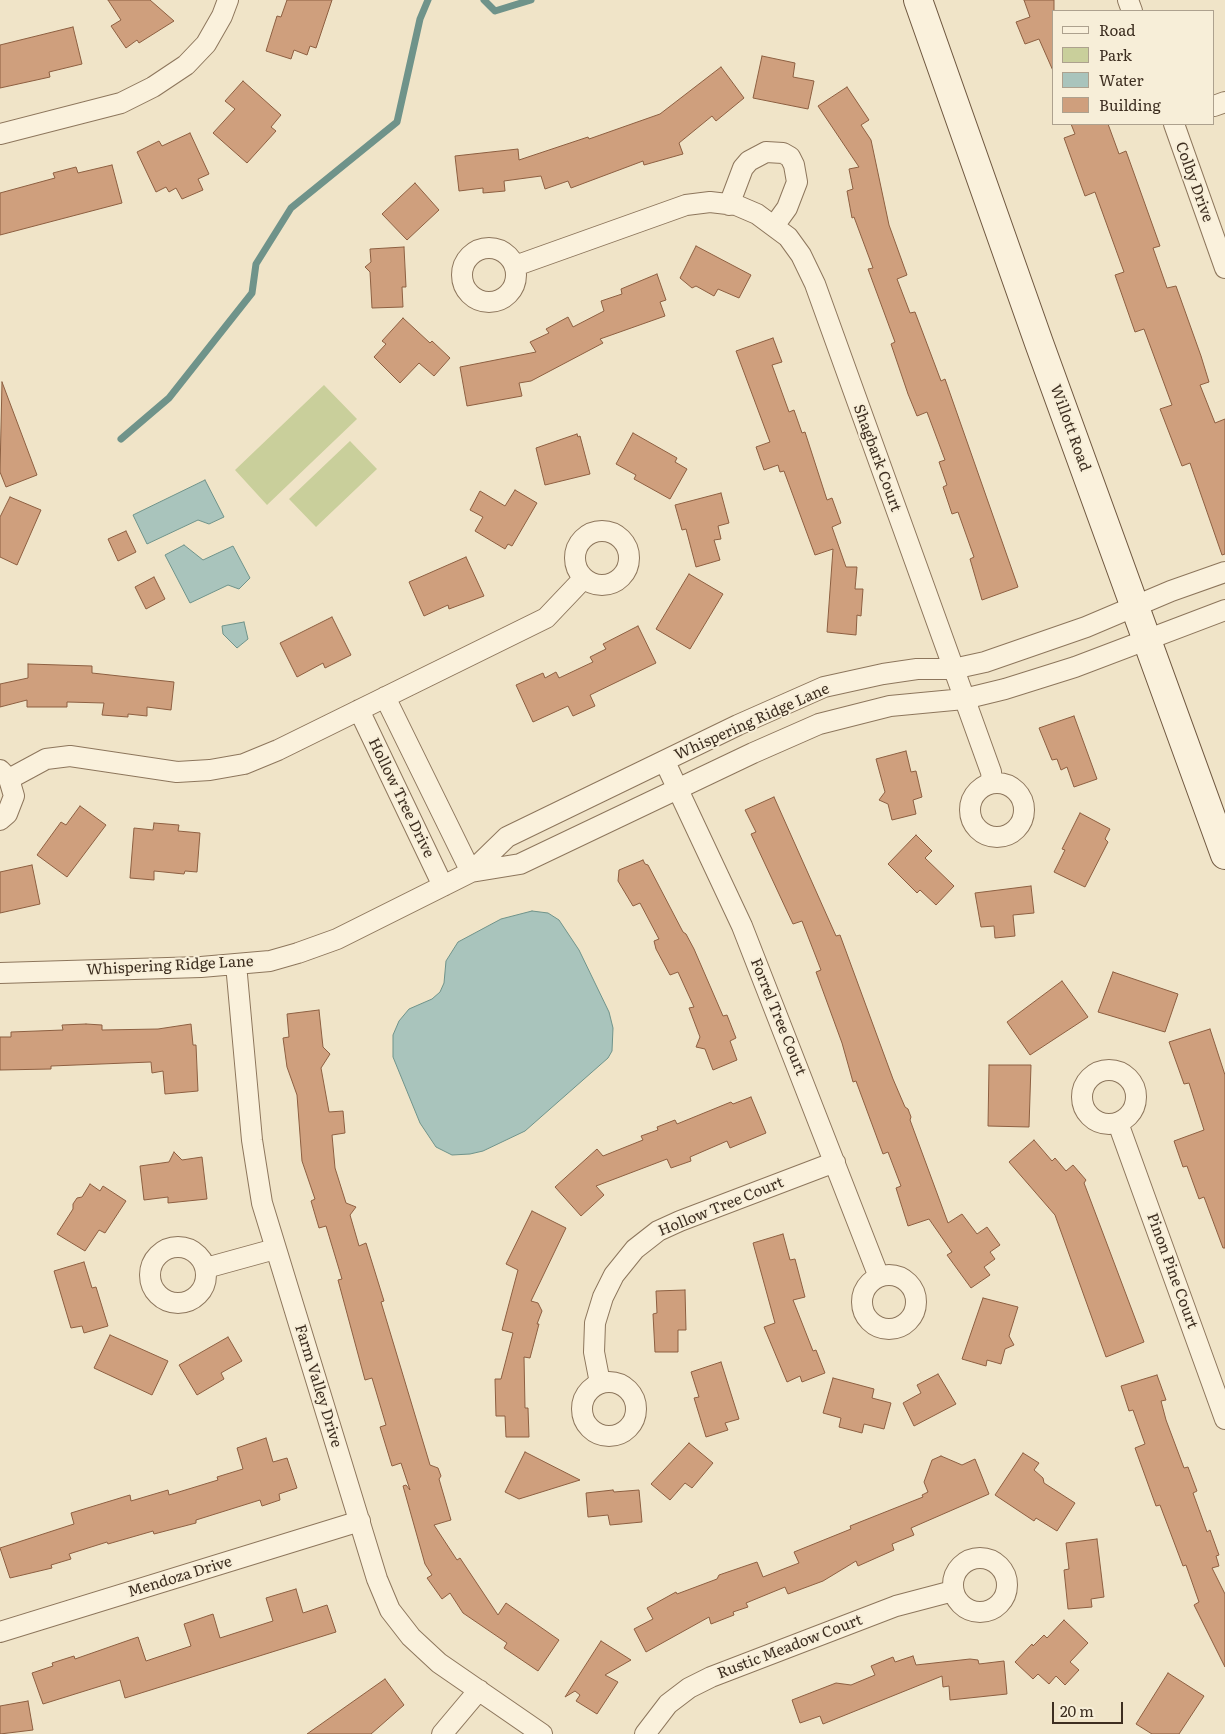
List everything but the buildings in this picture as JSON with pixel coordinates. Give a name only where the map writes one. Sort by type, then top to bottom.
[{"type":"main road","name":"Willott Road","points":[[918,0],[1039,343],[1225,855]]},
{"type":"street","points":[[0,134],[121,103],[153,87],[186,65],[206,44],[222,16],[228,0]]},
{"type":"street","name":"Colby Drive","points":[[1174,125],[1225,268]]},
{"type":"street","points":[[729,204],[743,168],[749,160],[766,152],[783,153],[790,157],[794,165],[797,182],[786,208],[774,226]]},
{"type":"street","name":"Shagbark Court","points":[[515,266],[686,205],[710,202],[729,204],[757,214],[788,237],[801,255],[815,284],[991,772],[992,782]]},
{"type":"street","name":"Whispering Ridge Lane","points":[[471,872],[507,837],[738,725],[824,687],[883,674],[917,669],[953,669],[1010,655],[1225,572]]},
{"type":"street","points":[[0,820],[7,814],[14,796],[4,774],[46,759],[70,756],[177,772],[210,770],[244,764],[546,618],[584,578]]},
{"type":"street","name":"Whispering Ridge Lane","points":[[0,973],[270,961],[337,939],[471,872],[520,864],[818,724],[890,706],[964,699],[1075,667],[1225,610]]},
{"type":"street","name":"Hollow Tree Drive","points":[[385,697],[471,872]]},
{"type":"street","name":"Hollow Tree Drive","points":[[359,710],[443,886]]},
{"type":"street","name":"Forrel Tree Court","points":[[665,762],[742,926],[879,1277]]},
{"type":"street","name":"Farm Valley Drive","points":[[236,964],[256,1173],[262,1203],[377,1579],[390,1610],[411,1637],[439,1663],[542,1734]]},
{"type":"street","name":"Pinon Pine Court","points":[[1118,1123],[1225,1419]]},
{"type":"street","name":"Hollow Tree Court","points":[[600,1383],[594,1352],[596,1323],[603,1297],[614,1275],[635,1249],[658,1231],[680,1221],[835,1162]]},
{"type":"street","points":[[206,1268],[276,1249]]},
{"type":"street","name":"Mendoza Drive","points":[[0,1632],[360,1521]]},
{"type":"street","name":"Rustic Meadow Court","points":[[645,1734],[668,1704],[689,1688],[711,1676],[896,1606],[953,1591]]},
{"type":"street","points":[[442,1734],[478,1690]]},
{"type":"green space","points":[[324,385],[357,419],[267,505],[235,470]]},
{"type":"green space","points":[[350,441],[377,469],[316,527],[289,499]]},
{"type":"water","points":[[205,480],[224,517],[209,524],[198,520],[147,544],[133,515]]},
{"type":"water","points":[[184,545],[203,560],[233,546],[250,578],[239,589],[228,585],[190,603],[165,555]]},
{"type":"water","points":[[244,622],[248,639],[237,648],[223,634],[222,626]]},
{"type":"water","points":[[532,911],[548,913],[559,920],[579,950],[609,1012],[613,1028],[612,1051],[608,1058],[525,1131],[483,1151],[452,1155],[436,1147],[420,1123],[393,1057],[393,1035],[399,1021],[409,1009],[432,999],[440,992],[444,983],[446,961],[458,942],[501,919]]},
{"type":"waterway","points":[[121,439],[169,398],[252,293],[256,264],[291,208],[397,122],[420,19],[428,0]]},
{"type":"waterway","points":[[484,0],[495,11],[531,0]]}]
